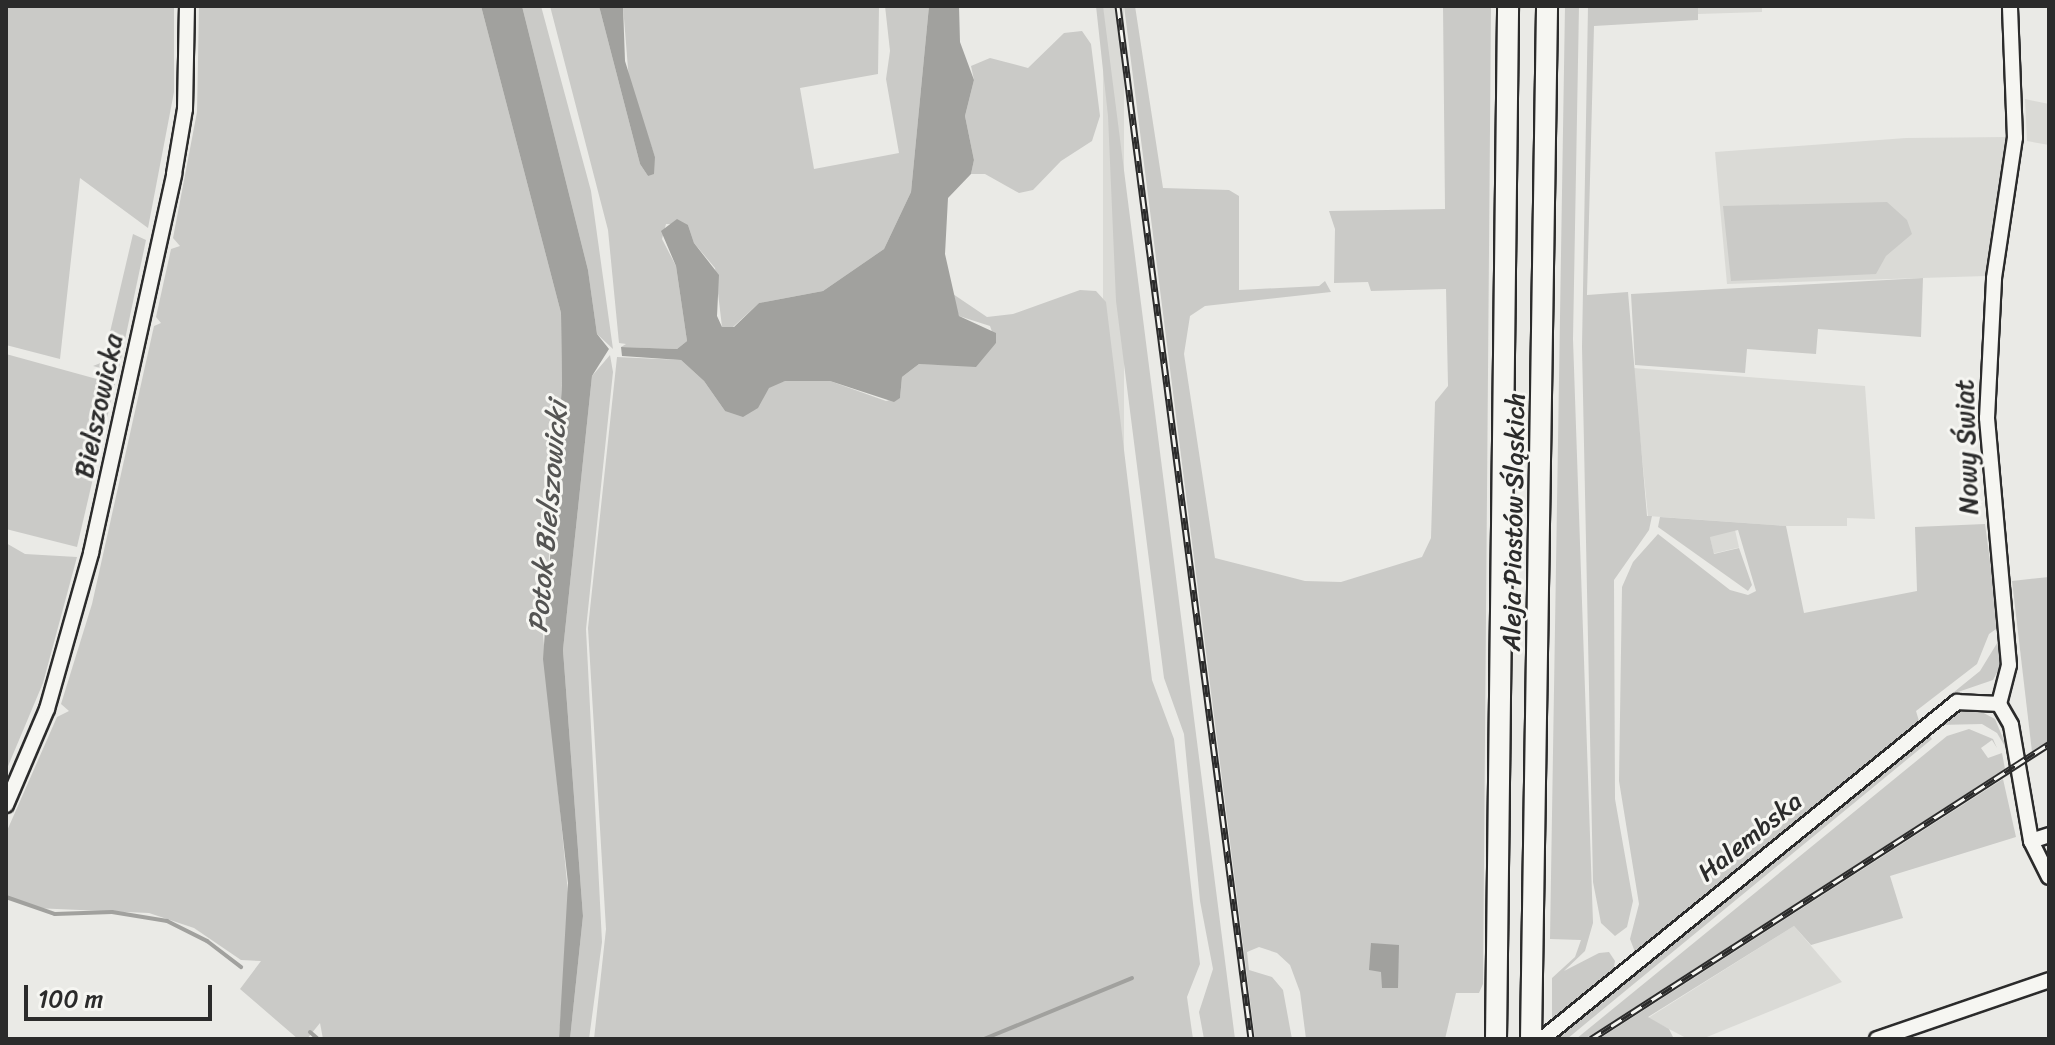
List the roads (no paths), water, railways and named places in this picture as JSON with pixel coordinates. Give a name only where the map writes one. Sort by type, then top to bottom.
[{"type":"highway","name":"Aleja Piastów Śląskich","points":[[1496,1039],[1508,6]]},
{"type":"highway","name":"Aleja Piastów Śląskich","points":[[1531,1039],[1547,6]]},
{"type":"street","name":"Bielszowicka","points":[[6,805],[47,709],[91,553],[174,174],[186,93],[187,6]]},
{"type":"street","name":"Nowy Świat","points":[[1999,704],[2009,665],[1987,418],[1994,278],[2015,138],[2010,6]]},
{"type":"street","name":"Halembska","points":[[1542,1039],[1957,702],[1999,704]]},
{"type":"street","points":[[1999,704],[2011,725],[2031,841],[2049,877]]},
{"type":"street","points":[[2031,841],[2049,835]]},
{"type":"street","points":[[1877,1039],[2049,980]]},
{"type":"waterway","points":[[6,897],[55,914],[112,912],[167,921],[207,941],[241,967]]},
{"type":"waterway","points":[[984,1039],[1132,978]]},
{"type":"waterway","points":[[310,1032],[318,1039]]},
{"type":"railway","points":[[1118,6],[1251,1039]]},
{"type":"railway","points":[[1591,1039],[2049,744]]},
{"type":"water label","name":"Potok Bielszowicki","points":[[548,517]]}]
